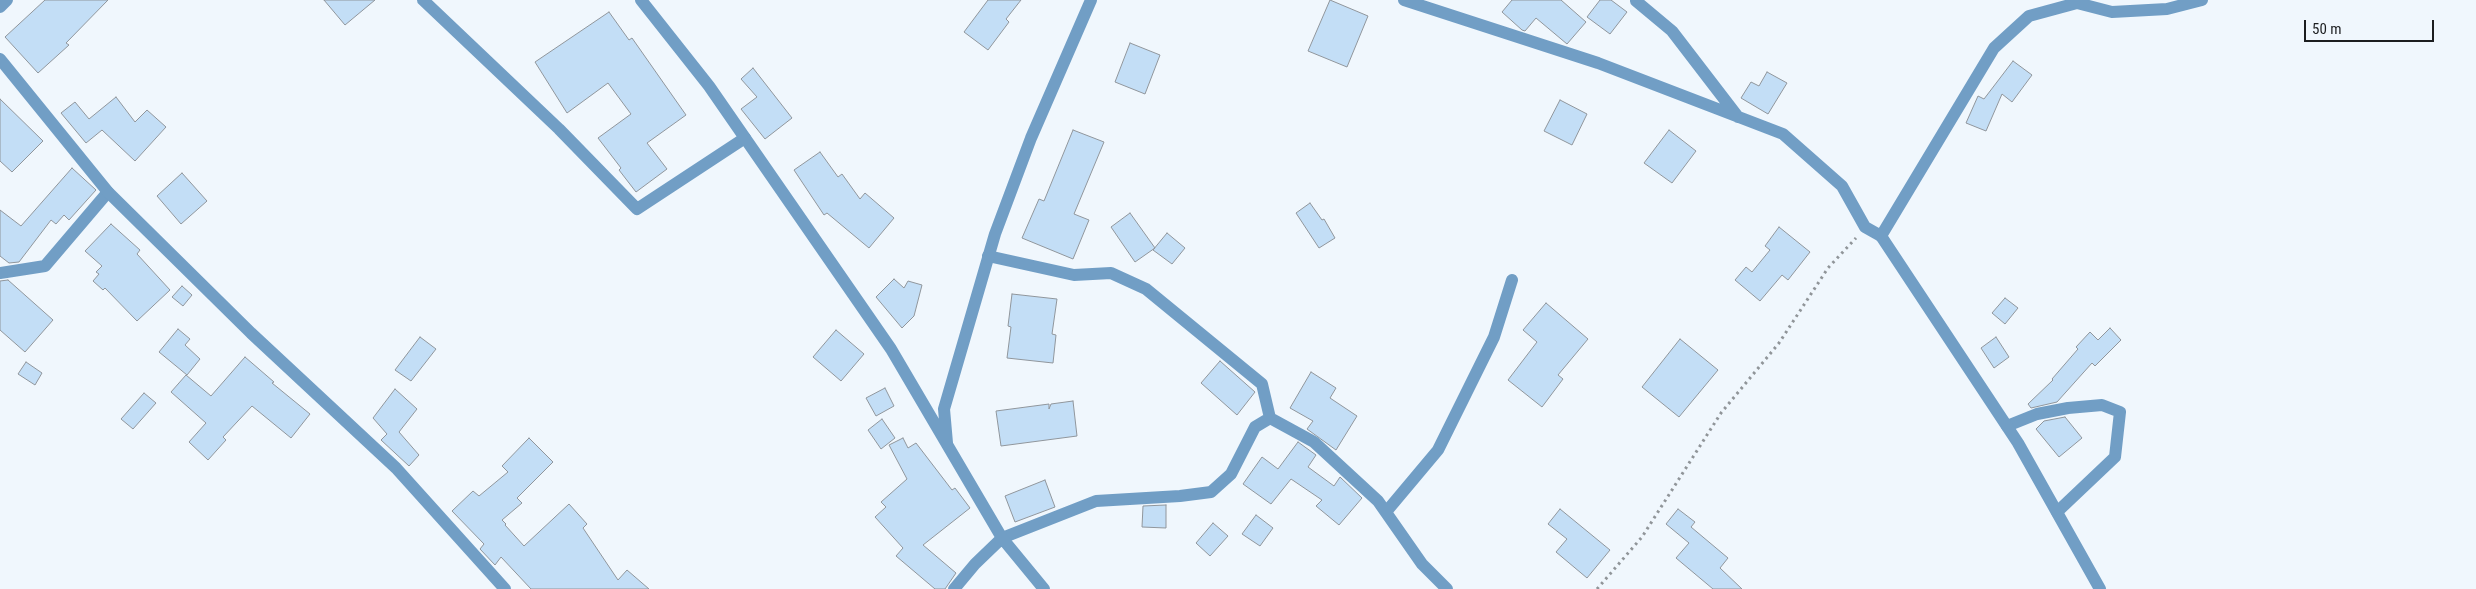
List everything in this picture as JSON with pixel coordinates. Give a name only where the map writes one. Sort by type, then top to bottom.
[{"type":"street","points":[[0,7],[7,0]]},
{"type":"street","points":[[423,0],[559,129],[637,209],[745,138]]},
{"type":"street","points":[[641,0],[708,86],[891,349],[1002,538],[1044,589]]},
{"type":"street","points":[[948,448],[944,409],[988,256],[1030,138],[1091,0]]},
{"type":"street","points":[[1404,0],[1598,63],[1783,134],[1842,186],[1865,227],[1881,236],[2007,426],[2100,589]]},
{"type":"street","points":[[1881,236],[1994,48],[2029,16],[2077,4],[2112,12],[2167,9],[2202,0]]},
{"type":"street","points":[[1636,1],[1672,32],[1738,116]]},
{"type":"street","points":[[0,59],[108,192],[251,333],[396,468],[505,589]]},
{"type":"street","points":[[0,273],[45,266],[108,192]]},
{"type":"street","points":[[988,256],[1074,276],[1111,273],[1146,289],[1262,384],[1270,418],[1314,442],[1378,501],[1422,564],[1447,589]]},
{"type":"street","points":[[1386,512],[1438,450],[1494,337],[1512,280]]},
{"type":"street","points":[[2007,426],[2037,414],[2068,408],[2102,405],[2120,412],[2115,457],[2057,512]]},
{"type":"street","points":[[954,589],[974,564],[1002,538],[1096,502],[1210,492],[1231,474],[1255,427],[1270,418]]},
{"type":"path","points":[[1597,589],[1642,537],[1720,413],[1779,343],[1828,268],[1865,227]]},
{"type":"building","points":[[45,0],[108,0],[66,43],[69,45],[38,73],[5,37]]},
{"type":"building","points":[[324,0],[375,0],[345,25]]},
{"type":"building","points":[[988,0],[1021,0],[1006,19],[1009,22],[988,50],[964,32]]},
{"type":"building","points":[[1330,0],[1368,16],[1347,67],[1308,51]]},
{"type":"building","points":[[1512,0],[1561,0],[1586,22],[1567,44],[1536,18],[1525,31],[1522,30],[1502,12]]},
{"type":"building","points":[[1600,0],[1611,0],[1627,12],[1610,34],[1587,17]]},
{"type":"building","points":[[609,12],[629,40],[632,38],[686,115],[647,143],[667,169],[636,192],[619,170],[621,168],[598,138],[631,114],[608,83],[567,113],[535,62]]},
{"type":"building","points":[[1130,43],[1160,55],[1145,94],[1115,82]]},
{"type":"building","points":[[2013,61],[2032,75],[2012,102],[2002,94],[1986,131],[1966,123],[1978,96],[1984,99]]},
{"type":"building","points":[[753,68],[792,118],[765,139],[741,109],[757,97],[741,79]]},
{"type":"building","points":[[1767,72],[1787,83],[1768,114],[1741,98],[1751,82],[1759,86]]},
{"type":"building","points":[[116,97],[135,122],[147,110],[166,127],[135,161],[102,130],[86,143],[61,113],[75,102],[89,119]]},
{"type":"building","points":[[0,99],[43,141],[12,172],[0,161]]},
{"type":"building","points":[[1560,100],[1587,114],[1572,145],[1544,131]]},
{"type":"building","points":[[1073,130],[1104,142],[1074,214],[1089,220],[1073,259],[1022,238],[1039,199],[1044,201]]},
{"type":"building","points":[[1669,130],[1696,151],[1672,183],[1644,163]]},
{"type":"building","points":[[820,152],[838,177],[842,174],[860,199],[865,193],[894,218],[869,248],[827,213],[824,215],[794,170]]},
{"type":"building","points":[[72,168],[96,190],[69,220],[64,215],[56,224],[51,220],[19,262],[9,263],[0,256],[0,210],[21,226]]},
{"type":"building","points":[[182,173],[207,201],[181,224],[157,196]]},
{"type":"building","points":[[1310,203],[1322,220],[1324,219],[1335,238],[1319,248],[1296,213]]},
{"type":"building","points":[[1130,213],[1155,248],[1135,262],[1111,227]]},
{"type":"building","points":[[111,224],[140,250],[137,254],[170,290],[137,321],[105,288],[103,290],[93,281],[99,274],[96,272],[102,266],[85,251]]},
{"type":"building","points":[[1779,227],[1810,252],[1788,280],[1782,275],[1760,301],[1735,280],[1746,267],[1752,272],[1770,250],[1765,246]]},
{"type":"building","points":[[1167,233],[1185,248],[1172,264],[1153,250]]},
{"type":"building","points":[[894,279],[904,288],[908,281],[922,285],[914,316],[902,328],[876,297]]},
{"type":"building","points":[[8,280],[53,320],[25,352],[0,330],[0,281]]},
{"type":"building","points":[[182,286],[192,295],[183,306],[172,297]]},
{"type":"building","points":[[1012,294],[1057,299],[1052,334],[1056,335],[1053,363],[1007,358],[1011,327],[1008,326]]},
{"type":"building","points":[[2005,298],[2018,308],[2005,324],[1992,313]]},
{"type":"building","points":[[1546,303],[1588,339],[1558,375],[1563,379],[1542,407],[1508,380],[1537,342],[1523,330]]},
{"type":"building","points":[[2110,328],[2121,340],[2095,366],[2092,363],[2057,402],[2031,408],[2028,404],[2053,380],[2078,349],[2076,347],[2090,332],[2098,340]]},
{"type":"building","points":[[178,329],[190,339],[185,345],[200,359],[187,375],[159,352]]},
{"type":"building","points":[[836,330],[864,354],[841,381],[813,357]]},
{"type":"building","points":[[420,337],[436,349],[411,381],[395,370]]},
{"type":"building","points":[[1996,337],[2009,357],[1994,368],[1981,348]]},
{"type":"building","points":[[1680,339],[1718,370],[1679,417],[1642,387]]},
{"type":"building","points":[[245,357],[274,382],[272,383],[310,414],[291,438],[252,406],[223,437],[226,440],[208,460],[189,442],[206,423],[171,392],[186,375],[211,396]]},
{"type":"building","points":[[1220,361],[1255,392],[1237,415],[1201,383]]},
{"type":"building","points":[[26,362],[42,373],[35,385],[18,374]]},
{"type":"building","points":[[1311,372],[1336,388],[1330,398],[1357,416],[1336,450],[1307,429],[1313,421],[1290,408]]},
{"type":"building","points":[[885,388],[894,406],[876,416],[866,398]]},
{"type":"building","points":[[395,389],[417,409],[399,432],[419,455],[409,466],[381,440],[387,434],[373,418]]},
{"type":"building","points":[[144,393],[156,403],[133,429],[121,419]]},
{"type":"building","points":[[1073,401],[1077,436],[1001,446],[996,411],[1049,404],[1049,409],[1051,404]]},
{"type":"building","points":[[2065,417],[2082,438],[2059,457],[2036,429],[2044,421]]},
{"type":"building","points":[[882,419],[895,438],[881,449],[868,430]]},
{"type":"building","points":[[529,438],[553,462],[517,498],[522,503],[502,520],[505,525],[524,546],[569,504],[587,524],[583,528],[618,580],[627,570],[649,589],[531,589],[501,557],[495,565],[480,549],[484,544],[452,511],[473,491],[479,496],[508,472],[502,466]]},
{"type":"building","points":[[903,438],[908,448],[916,443],[952,490],[955,488],[970,508],[923,545],[956,573],[945,589],[935,589],[896,556],[903,548],[875,517],[886,507],[881,502],[907,479],[889,445]]},
{"type":"building","points":[[1298,442],[1316,455],[1308,467],[1334,486],[1340,477],[1362,498],[1339,525],[1316,506],[1322,500],[1291,479],[1271,504],[1243,484],[1262,457],[1278,469]]},
{"type":"building","points":[[1045,480],[1055,507],[1015,522],[1005,496]]},
{"type":"building","points":[[1166,505],[1166,528],[1142,527],[1143,506]]},
{"type":"building","points":[[1560,509],[1610,550],[1587,578],[1556,552],[1567,539],[1548,524]]},
{"type":"building","points":[[1678,509],[1695,522],[1691,527],[1728,558],[1720,568],[1742,589],[1713,589],[1676,558],[1689,543],[1666,524]]},
{"type":"building","points":[[1256,515],[1273,528],[1260,546],[1242,534]]},
{"type":"building","points":[[1213,523],[1228,536],[1210,556],[1196,543]]}]
